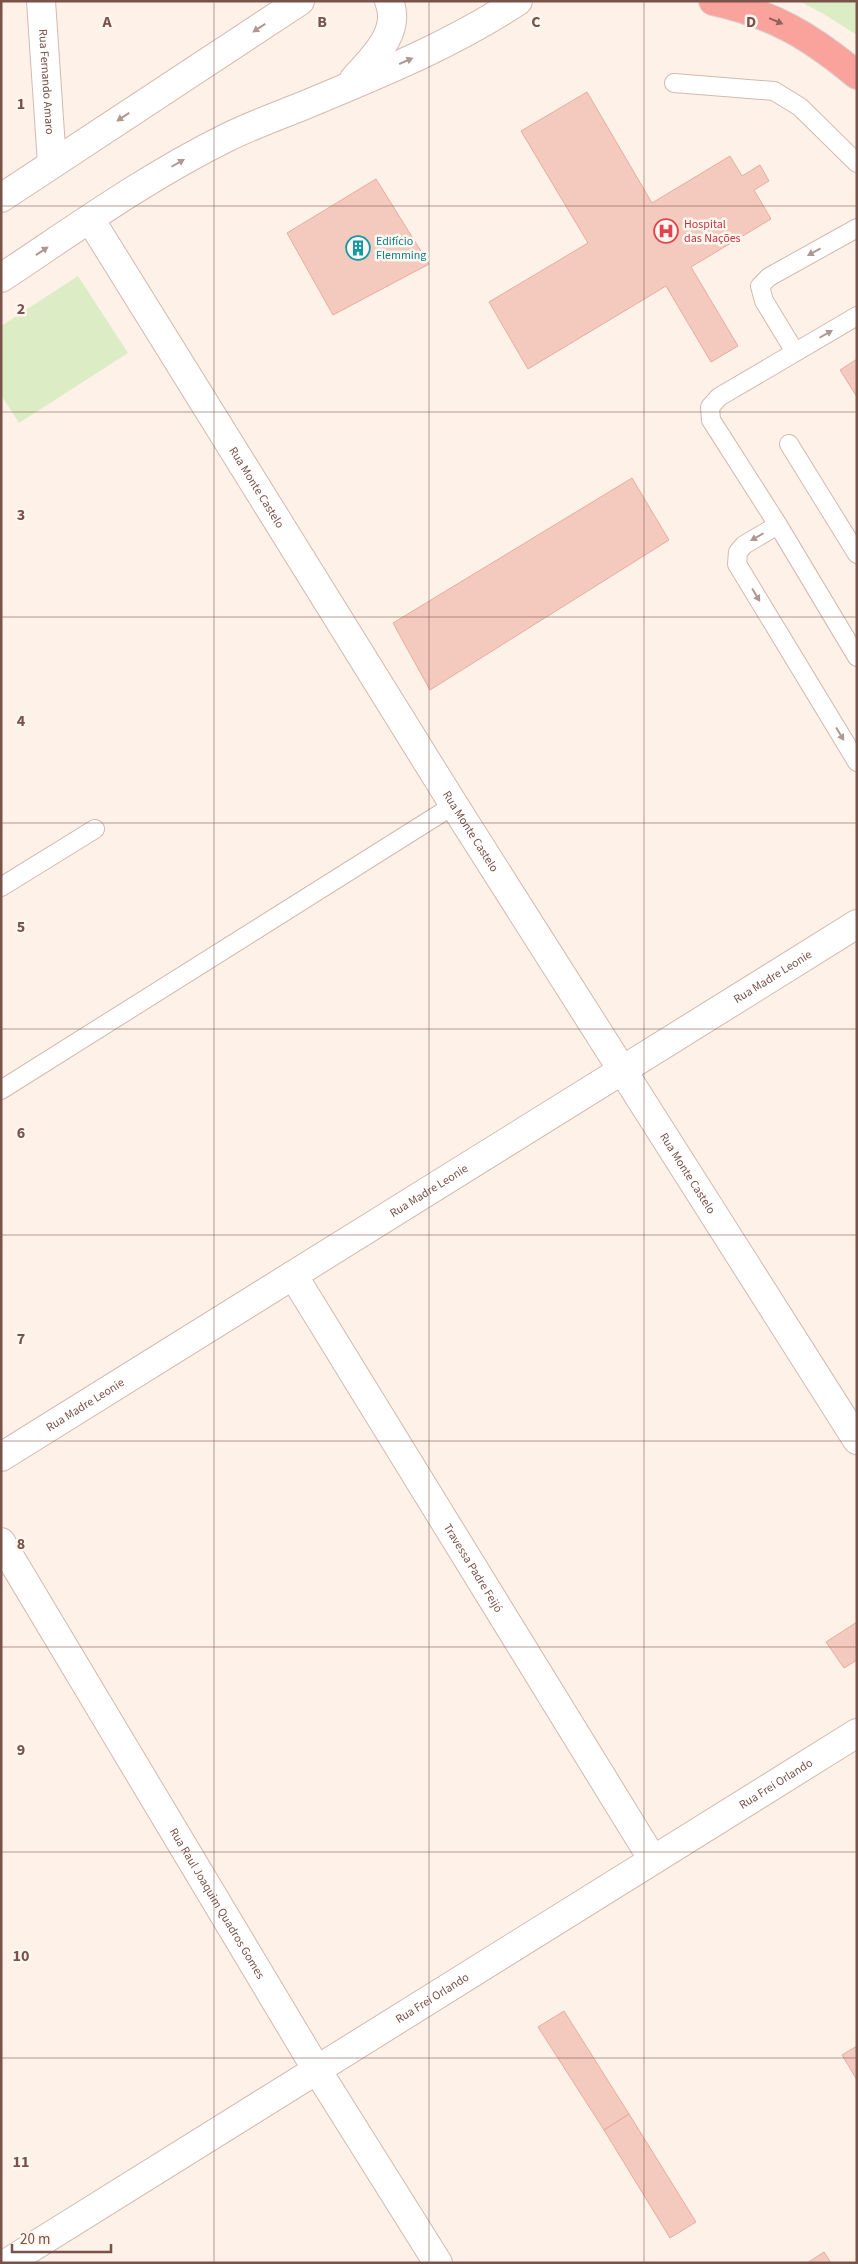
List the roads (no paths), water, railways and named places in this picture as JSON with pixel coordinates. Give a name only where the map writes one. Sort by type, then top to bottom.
[{"type":"highway","points":[[713,1],[754,12],[792,28],[825,48],[857,75]]},
{"type":"street","name":"Rua Fernando Amaro","points":[[41,1],[52,163]]},
{"type":"street","points":[[1,198],[300,1]]},
{"type":"street","points":[[346,88],[381,49],[391,29],[391,6],[389,1]]},
{"type":"street","points":[[1,278],[185,159],[228,137],[346,88],[458,36],[518,1]]},
{"type":"street","name":"Rua Monte Castelo","points":[[90,219],[621,1071],[857,1440]]},
{"type":"street","name":"Rua Madre Leonie","points":[[1,1456],[857,924]]},
{"type":"street","name":"Travessa Padre Feijó","points":[[293,1275],[653,1860]]},
{"type":"street","name":"Rua Raul Joaquim Quadros Gomes","points":[[1,1542],[317,2070],[438,2263]]},
{"type":"street","name":"Rua Frei Orlando","points":[[7,2263],[857,1733]]},
{"type":"lane","points":[[674,84],[774,91],[800,107],[857,163]]},
{"type":"lane","points":[[794,352],[764,301],[760,286],[769,277],[857,228]]},
{"type":"lane","points":[[857,316],[719,397],[710,407],[711,420],[778,525],[857,657]]},
{"type":"lane","points":[[789,444],[857,554]]},
{"type":"lane","points":[[778,525],[744,545],[738,552],[737,564],[857,762]]},
{"type":"lane","points":[[1,1090],[454,805]]},
{"type":"lane","points":[[1,887],[95,829]]},
{"type":"place","name":"Hospital das Nações","points":[[666,231]]},
{"type":"place","name":"Edifício Flemming","points":[[358,248]]}]
